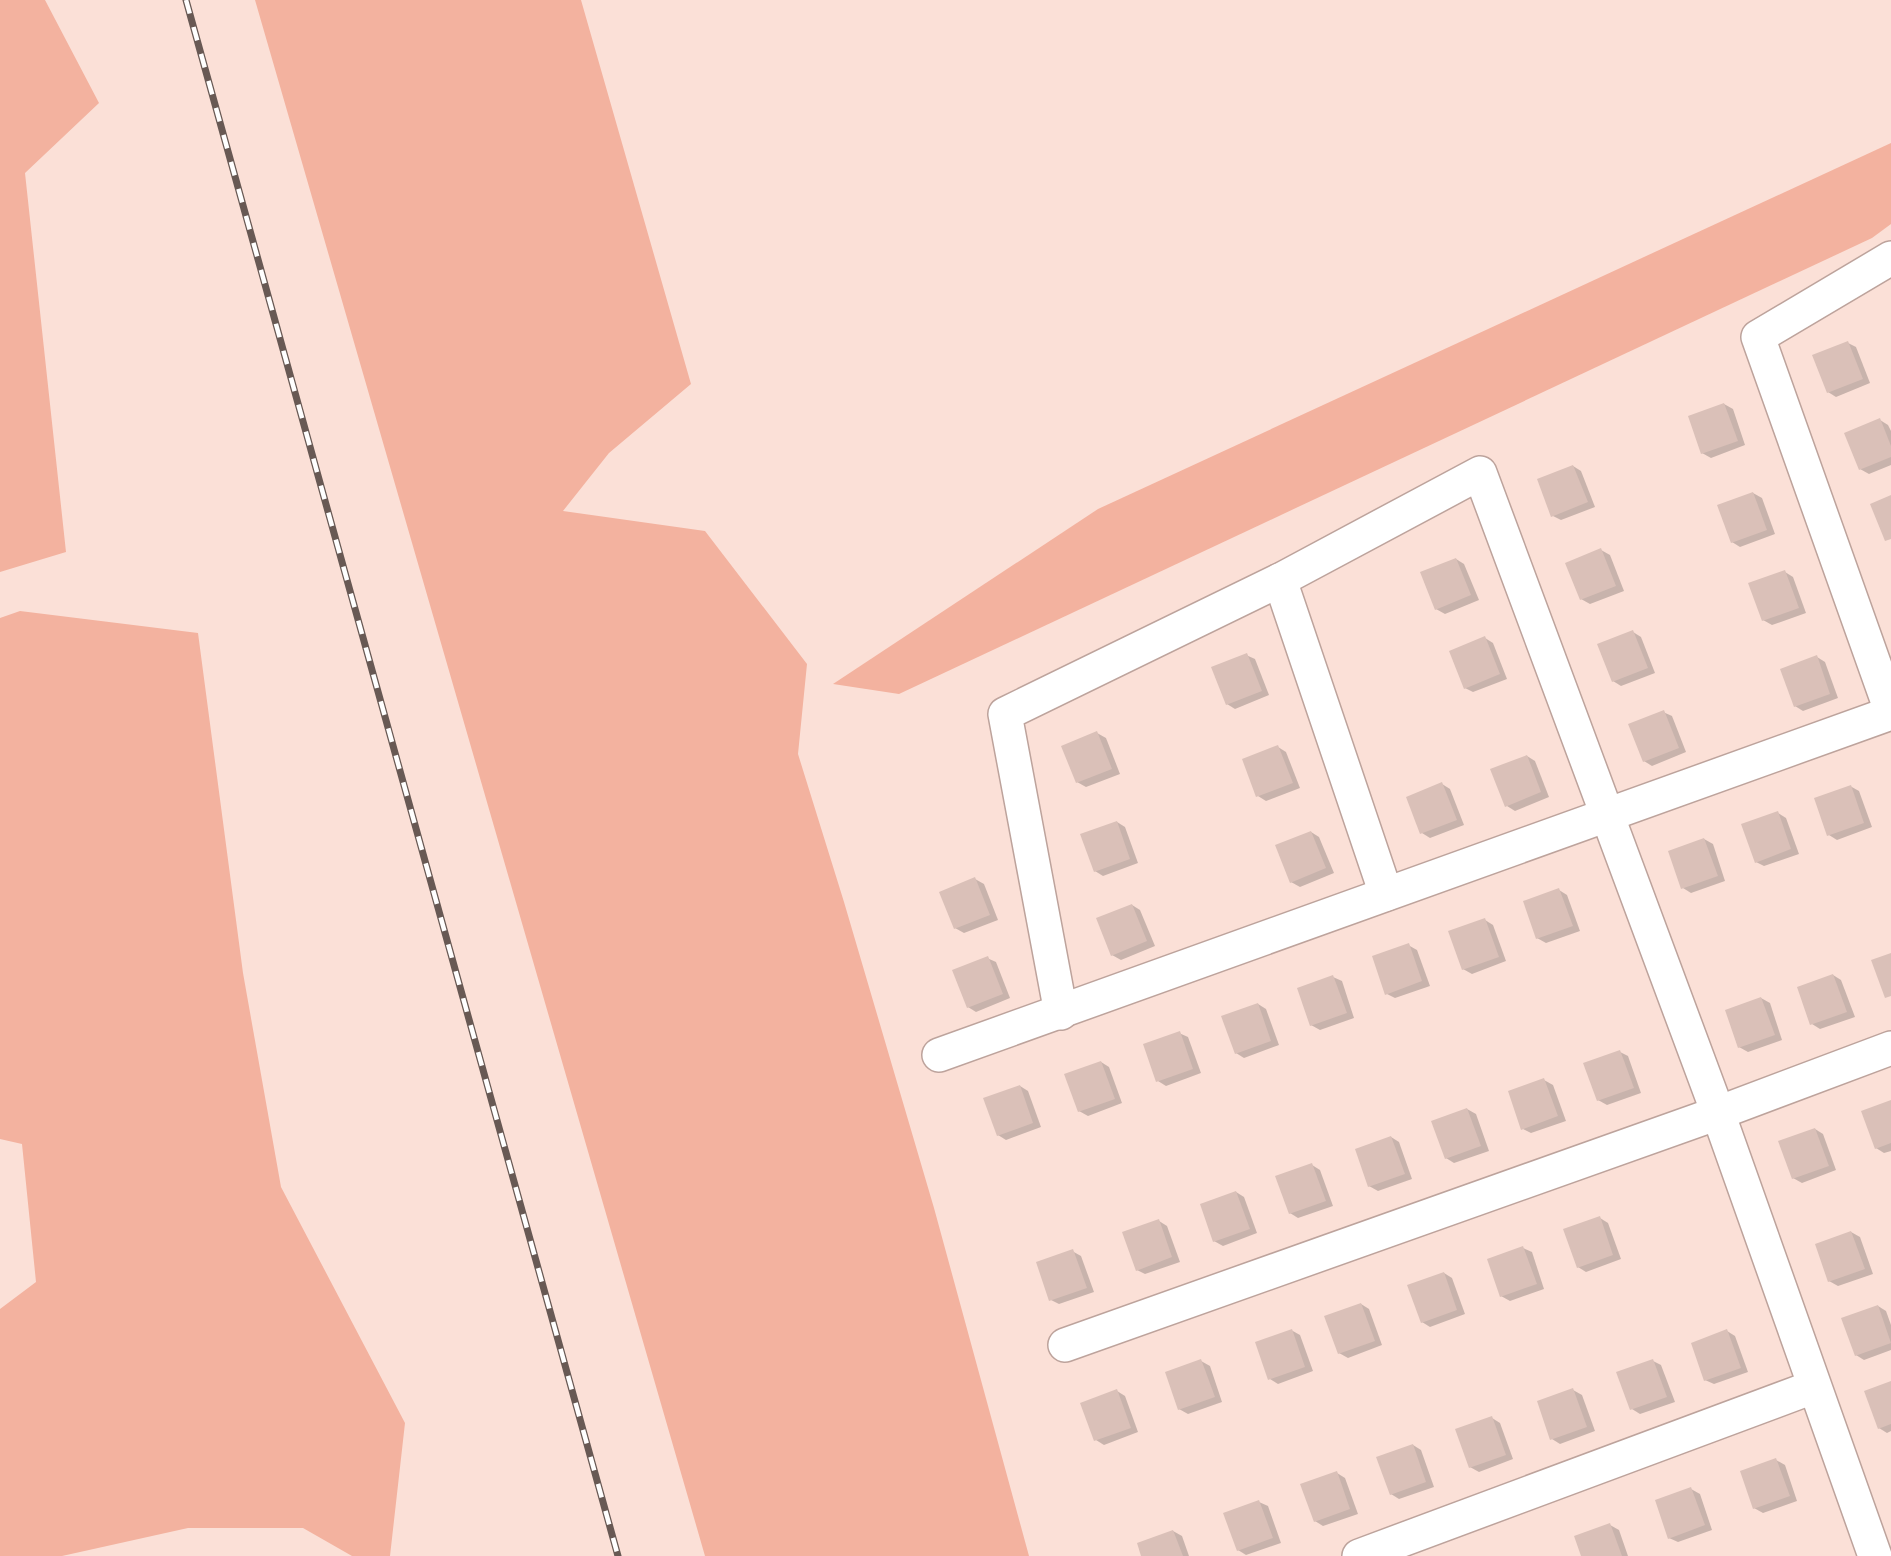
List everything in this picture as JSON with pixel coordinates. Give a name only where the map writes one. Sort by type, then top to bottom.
[{"type":"street","points":[[939,1055],[1061,1013],[1891,712],[1758,337],[1891,258]]},
{"type":"street","points":[[1061,1013],[1005,714],[1280,580],[1480,473],[1718,1113],[1875,1556]]},
{"type":"street","points":[[1280,580],[1386,894]]},
{"type":"street","points":[[1065,1345],[1718,1113],[1891,1048]]},
{"type":"street","points":[[1359,1556],[1813,1386]]},
{"type":"shaded area","points":[[0,0],[45,0],[99,103],[25,173],[66,552],[0,572]]},
{"type":"shaded area","points":[[255,0],[581,0],[691,384],[609,453],[563,511],[705,531],[807,664],[798,754],[934,1208],[1029,1556],[705,1556]]},
{"type":"shaded area","points":[[1891,143],[1891,224],[1872,238],[899,694],[833,684],[1098,509]]},
{"type":"shaded area","points":[[20,611],[198,633],[243,973],[281,1187],[405,1423],[390,1556],[352,1556],[303,1528],[188,1528],[62,1556],[0,1556],[0,1309],[36,1282],[22,1144],[0,1139],[0,618]]},
{"type":"building","points":[[1848,341],[1863,379],[1827,393],[1812,355]]},
{"type":"building","points":[[1724,403],[1738,441],[1701,454],[1688,416]]},
{"type":"building","points":[[1880,418],[1891,446],[1891,457],[1859,470],[1844,433]]},
{"type":"building","points":[[1573,465],[1588,502],[1551,517],[1537,479]]},
{"type":"building","points":[[1753,492],[1767,530],[1731,543],[1717,505]]},
{"type":"building","points":[[1891,495],[1891,539],[1885,541],[1870,504]]},
{"type":"building","points":[[1601,548],[1616,586],[1580,600],[1565,563]]},
{"type":"building","points":[[1456,558],[1471,595],[1435,610],[1420,572]]},
{"type":"building","points":[[1785,570],[1799,608],[1762,621],[1748,583]]},
{"type":"building","points":[[1633,630],[1648,668],[1612,682],[1597,644]]},
{"type":"building","points":[[1485,636],[1500,674],[1464,689],[1449,651]]},
{"type":"building","points":[[1247,653],[1262,691],[1226,705],[1211,667]]},
{"type":"building","points":[[1817,655],[1830,694],[1794,707],[1780,669]]},
{"type":"building","points":[[1664,710],[1679,748],[1643,762],[1628,724]]},
{"type":"building","points":[[1097,731],[1112,769],[1076,783],[1061,746]]},
{"type":"building","points":[[1278,745],[1293,783],[1256,797],[1242,759]]},
{"type":"building","points":[[1527,755],[1541,792],[1505,807],[1490,769]]},
{"type":"building","points":[[1442,782],[1457,820],[1420,834],[1406,797]]},
{"type":"building","points":[[1851,785],[1864,823],[1827,836],[1814,798]]},
{"type":"building","points":[[1778,811],[1791,849],[1755,863],[1741,824]]},
{"type":"building","points":[[1117,821],[1130,859],[1094,872],[1080,834]]},
{"type":"building","points":[[1311,831],[1326,868],[1290,883],[1275,845]]},
{"type":"building","points":[[1704,838],[1718,876],[1681,889],[1668,851]]},
{"type":"building","points":[[975,877],[990,915],[954,929],[939,892]]},
{"type":"building","points":[[1559,888],[1573,926],[1536,939],[1523,901]]},
{"type":"building","points":[[1132,904],[1147,941],[1111,956],[1096,918]]},
{"type":"building","points":[[1485,918],[1499,957],[1462,970],[1448,931]]},
{"type":"building","points":[[1409,943],[1422,981],[1385,995],[1372,956]]},
{"type":"building","points":[[1891,953],[1891,996],[1885,998],[1871,960]]},
{"type":"building","points":[[988,956],[1003,994],[967,1008],[952,970]]},
{"type":"building","points":[[1833,974],[1847,1012],[1810,1025],[1797,987]]},
{"type":"building","points":[[1333,975],[1347,1013],[1310,1026],[1297,988]]},
{"type":"building","points":[[1761,997],[1775,1035],[1738,1048],[1725,1010]]},
{"type":"building","points":[[1258,1003],[1271,1041],[1235,1054],[1221,1016]]},
{"type":"building","points":[[1180,1031],[1193,1069],[1156,1082],[1143,1044]]},
{"type":"building","points":[[1620,1050],[1634,1088],[1597,1101],[1583,1063]]},
{"type":"building","points":[[1101,1061],[1115,1099],[1078,1112],[1064,1074]]},
{"type":"building","points":[[1544,1078],[1558,1116],[1521,1130],[1508,1091]]},
{"type":"building","points":[[1020,1085],[1033,1123],[997,1136],[983,1098]]},
{"type":"building","points":[[1891,1100],[1891,1143],[1875,1149],[1861,1111]]},
{"type":"building","points":[[1467,1108],[1481,1146],[1445,1159],[1431,1121]]},
{"type":"building","points":[[1815,1128],[1829,1166],[1792,1179],[1778,1141]]},
{"type":"building","points":[[1391,1136],[1405,1174],[1368,1187],[1355,1149]]},
{"type":"building","points":[[1312,1163],[1326,1201],[1289,1214],[1275,1176]]},
{"type":"building","points":[[1236,1191],[1250,1229],[1213,1242],[1200,1204]]},
{"type":"building","points":[[1600,1216],[1613,1255],[1577,1268],[1563,1229]]},
{"type":"building","points":[[1159,1219],[1172,1257],[1136,1271],[1122,1232]]},
{"type":"building","points":[[1851,1231],[1865,1269],[1828,1282],[1815,1244]]},
{"type":"building","points":[[1523,1246],[1537,1284],[1500,1297],[1487,1259]]},
{"type":"building","points":[[1073,1249],[1087,1288],[1049,1301],[1036,1262]]},
{"type":"building","points":[[1444,1272],[1457,1310],[1421,1323],[1407,1285]]},
{"type":"building","points":[[1361,1303],[1375,1341],[1338,1354],[1324,1316]]},
{"type":"building","points":[[1878,1305],[1891,1343],[1855,1356],[1841,1318]]},
{"type":"building","points":[[1292,1329],[1305,1367],[1268,1380],[1255,1342]]},
{"type":"building","points":[[1727,1329],[1741,1368],[1704,1381],[1691,1343]]},
{"type":"building","points":[[1201,1359],[1215,1397],[1178,1410],[1165,1372]]},
{"type":"building","points":[[1653,1359],[1667,1397],[1630,1410],[1616,1372]]},
{"type":"building","points":[[1891,1381],[1891,1424],[1878,1429],[1864,1391]]},
{"type":"building","points":[[1573,1388],[1587,1427],[1550,1440],[1537,1401]]},
{"type":"building","points":[[1117,1389],[1131,1428],[1094,1441],[1080,1403]]},
{"type":"building","points":[[1492,1416],[1506,1455],[1469,1468],[1455,1429]]},
{"type":"building","points":[[1413,1444],[1426,1482],[1390,1495],[1376,1457]]},
{"type":"building","points":[[1776,1458],[1790,1496],[1753,1509],[1740,1471]]},
{"type":"building","points":[[1337,1471],[1350,1509],[1314,1522],[1300,1484]]},
{"type":"building","points":[[1691,1487],[1705,1525],[1668,1539],[1655,1500]]},
{"type":"building","points":[[1259,1500],[1273,1538],[1237,1551],[1223,1513]]},
{"type":"building","points":[[1610,1523],[1622,1556],[1581,1556],[1574,1536]]},
{"type":"building","points":[[1173,1530],[1183,1556],[1141,1556],[1137,1543]]},
{"type":"railway","points":[[186,0],[618,1556]]}]
